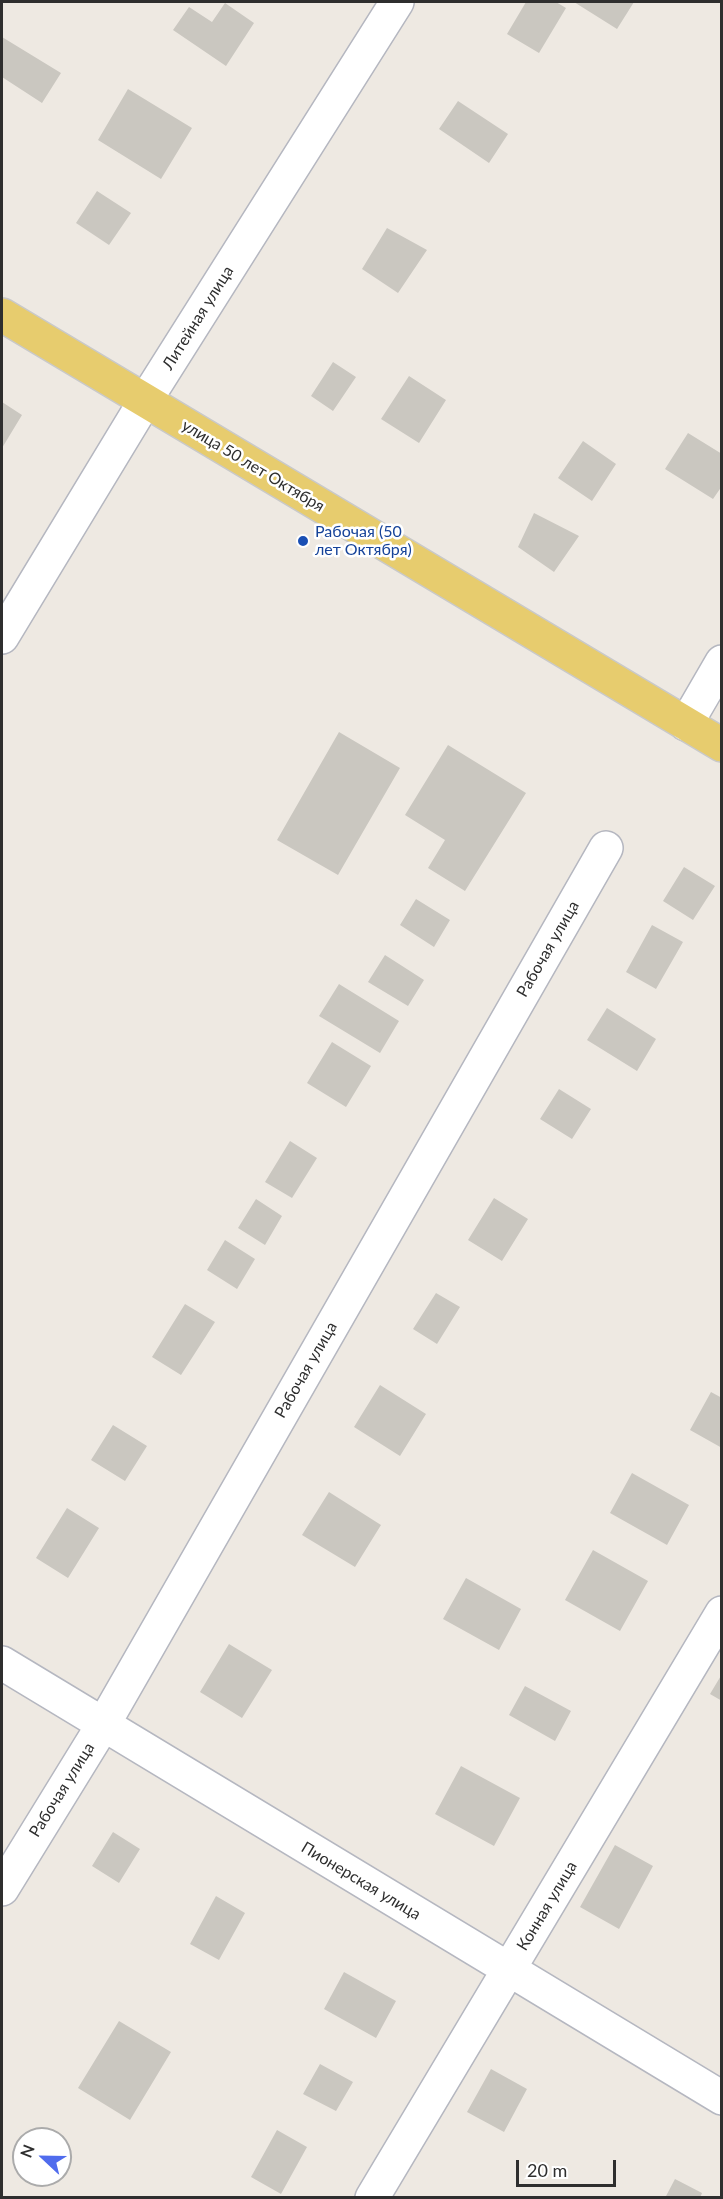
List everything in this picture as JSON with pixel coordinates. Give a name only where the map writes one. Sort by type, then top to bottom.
[{"type":"main road","name":"улица 50 лет Октября","points":[[2,315],[722,745]]},
{"type":"street","name":"Литейная улица","points":[[2,638],[145,401],[398,2]]},
{"type":"street","points":[[686,724],[722,662]]},
{"type":"street","name":"Рабочая улица","points":[[2,1889],[103,1725],[606,848]]},
{"type":"street","name":"Конная улица","points":[[372,2198],[722,1613]]},
{"type":"street","name":"Пионерская улица","points":[[2,1664],[722,2098]]},
{"type":"building","points":[[526,2],[556,2],[566,8],[539,53],[507,34]]},
{"type":"building","points":[[574,2],[634,2],[617,29]]},
{"type":"building","points":[[225,3],[254,23],[226,66],[173,30],[189,7],[212,22]]},
{"type":"building","points":[[2,37],[61,73],[42,103],[2,77]]},
{"type":"building","points":[[128,89],[192,128],[161,179],[98,140]]},
{"type":"building","points":[[458,101],[508,134],[489,163],[439,129]]},
{"type":"building","points":[[97,191],[131,213],[109,245],[76,223]]},
{"type":"building","points":[[387,228],[427,250],[398,293],[362,269]]},
{"type":"building","points":[[333,362],[356,377],[333,411],[311,396]]},
{"type":"building","points":[[409,376],[446,400],[419,443],[381,419]]},
{"type":"building","points":[[2,402],[22,415],[2,448]]},
{"type":"building","points":[[688,433],[722,454],[722,486],[713,499],[665,469]]},
{"type":"building","points":[[583,441],[616,464],[592,501],[558,478]]},
{"type":"building","points":[[534,513],[579,536],[554,572],[518,547]]},
{"type":"building","points":[[339,732],[400,768],[338,875],[277,840]]},
{"type":"building","points":[[448,745],[526,793],[465,891],[428,868],[445,840],[405,815]]},
{"type":"building","points":[[684,867],[715,886],[693,920],[663,901]]},
{"type":"building","points":[[416,899],[450,920],[434,947],[400,925]]},
{"type":"building","points":[[652,925],[683,942],[656,989],[626,972]]},
{"type":"building","points":[[385,955],[424,980],[408,1006],[368,982]]},
{"type":"building","points":[[339,984],[399,1021],[380,1053],[319,1016]]},
{"type":"building","points":[[607,1008],[656,1039],[637,1071],[587,1040]]},
{"type":"building","points":[[332,1042],[371,1066],[346,1107],[307,1083]]},
{"type":"building","points":[[559,1089],[591,1109],[572,1139],[540,1119]]},
{"type":"building","points":[[290,1141],[317,1158],[292,1198],[265,1182]]},
{"type":"building","points":[[494,1198],[528,1219],[502,1261],[468,1240]]},
{"type":"building","points":[[256,1199],[282,1216],[265,1245],[238,1228]]},
{"type":"building","points":[[225,1240],[255,1259],[237,1289],[207,1270]]},
{"type":"building","points":[[436,1293],[460,1307],[437,1344],[413,1329]]},
{"type":"building","points":[[185,1304],[215,1322],[181,1375],[152,1357]]},
{"type":"building","points":[[380,1385],[426,1414],[400,1456],[354,1427]]},
{"type":"building","points":[[711,1392],[722,1398],[722,1448],[690,1430]]},
{"type":"building","points":[[113,1425],[147,1446],[125,1481],[91,1460]]},
{"type":"building","points":[[632,1473],[689,1505],[667,1545],[610,1513]]},
{"type":"building","points":[[329,1492],[381,1525],[355,1567],[302,1535]]},
{"type":"building","points":[[67,1508],[99,1528],[68,1578],[36,1558]]},
{"type":"building","points":[[593,1550],[648,1581],[620,1631],[565,1600]]},
{"type":"building","points":[[466,1578],[521,1609],[499,1650],[443,1619]]},
{"type":"building","points":[[229,1644],[272,1670],[242,1718],[200,1692]]},
{"type":"building","points":[[722,1674],[722,1701],[710,1694]]},
{"type":"building","points":[[525,1686],[571,1711],[555,1741],[509,1715]]},
{"type":"building","points":[[461,1766],[520,1798],[494,1846],[435,1814]]},
{"type":"building","points":[[113,1832],[140,1849],[119,1883],[92,1866]]},
{"type":"building","points":[[615,1845],[653,1866],[619,1929],[580,1907]]},
{"type":"building","points":[[216,1896],[245,1913],[219,1960],[190,1944]]},
{"type":"building","points":[[344,1972],[396,2001],[376,2038],[324,2009]]},
{"type":"building","points":[[119,2021],[171,2052],[130,2120],[78,2088]]},
{"type":"building","points":[[320,2064],[353,2082],[336,2111],[303,2094]]},
{"type":"building","points":[[491,2069],[527,2089],[504,2132],[467,2112]]},
{"type":"building","points":[[277,2130],[307,2147],[281,2194],[251,2177]]},
{"type":"building","points":[[675,2179],[702,2193],[700,2198],[665,2198]]},
{"type":"place","name":"Рабочая (50 лет Октября)","points":[[303,541]]}]
